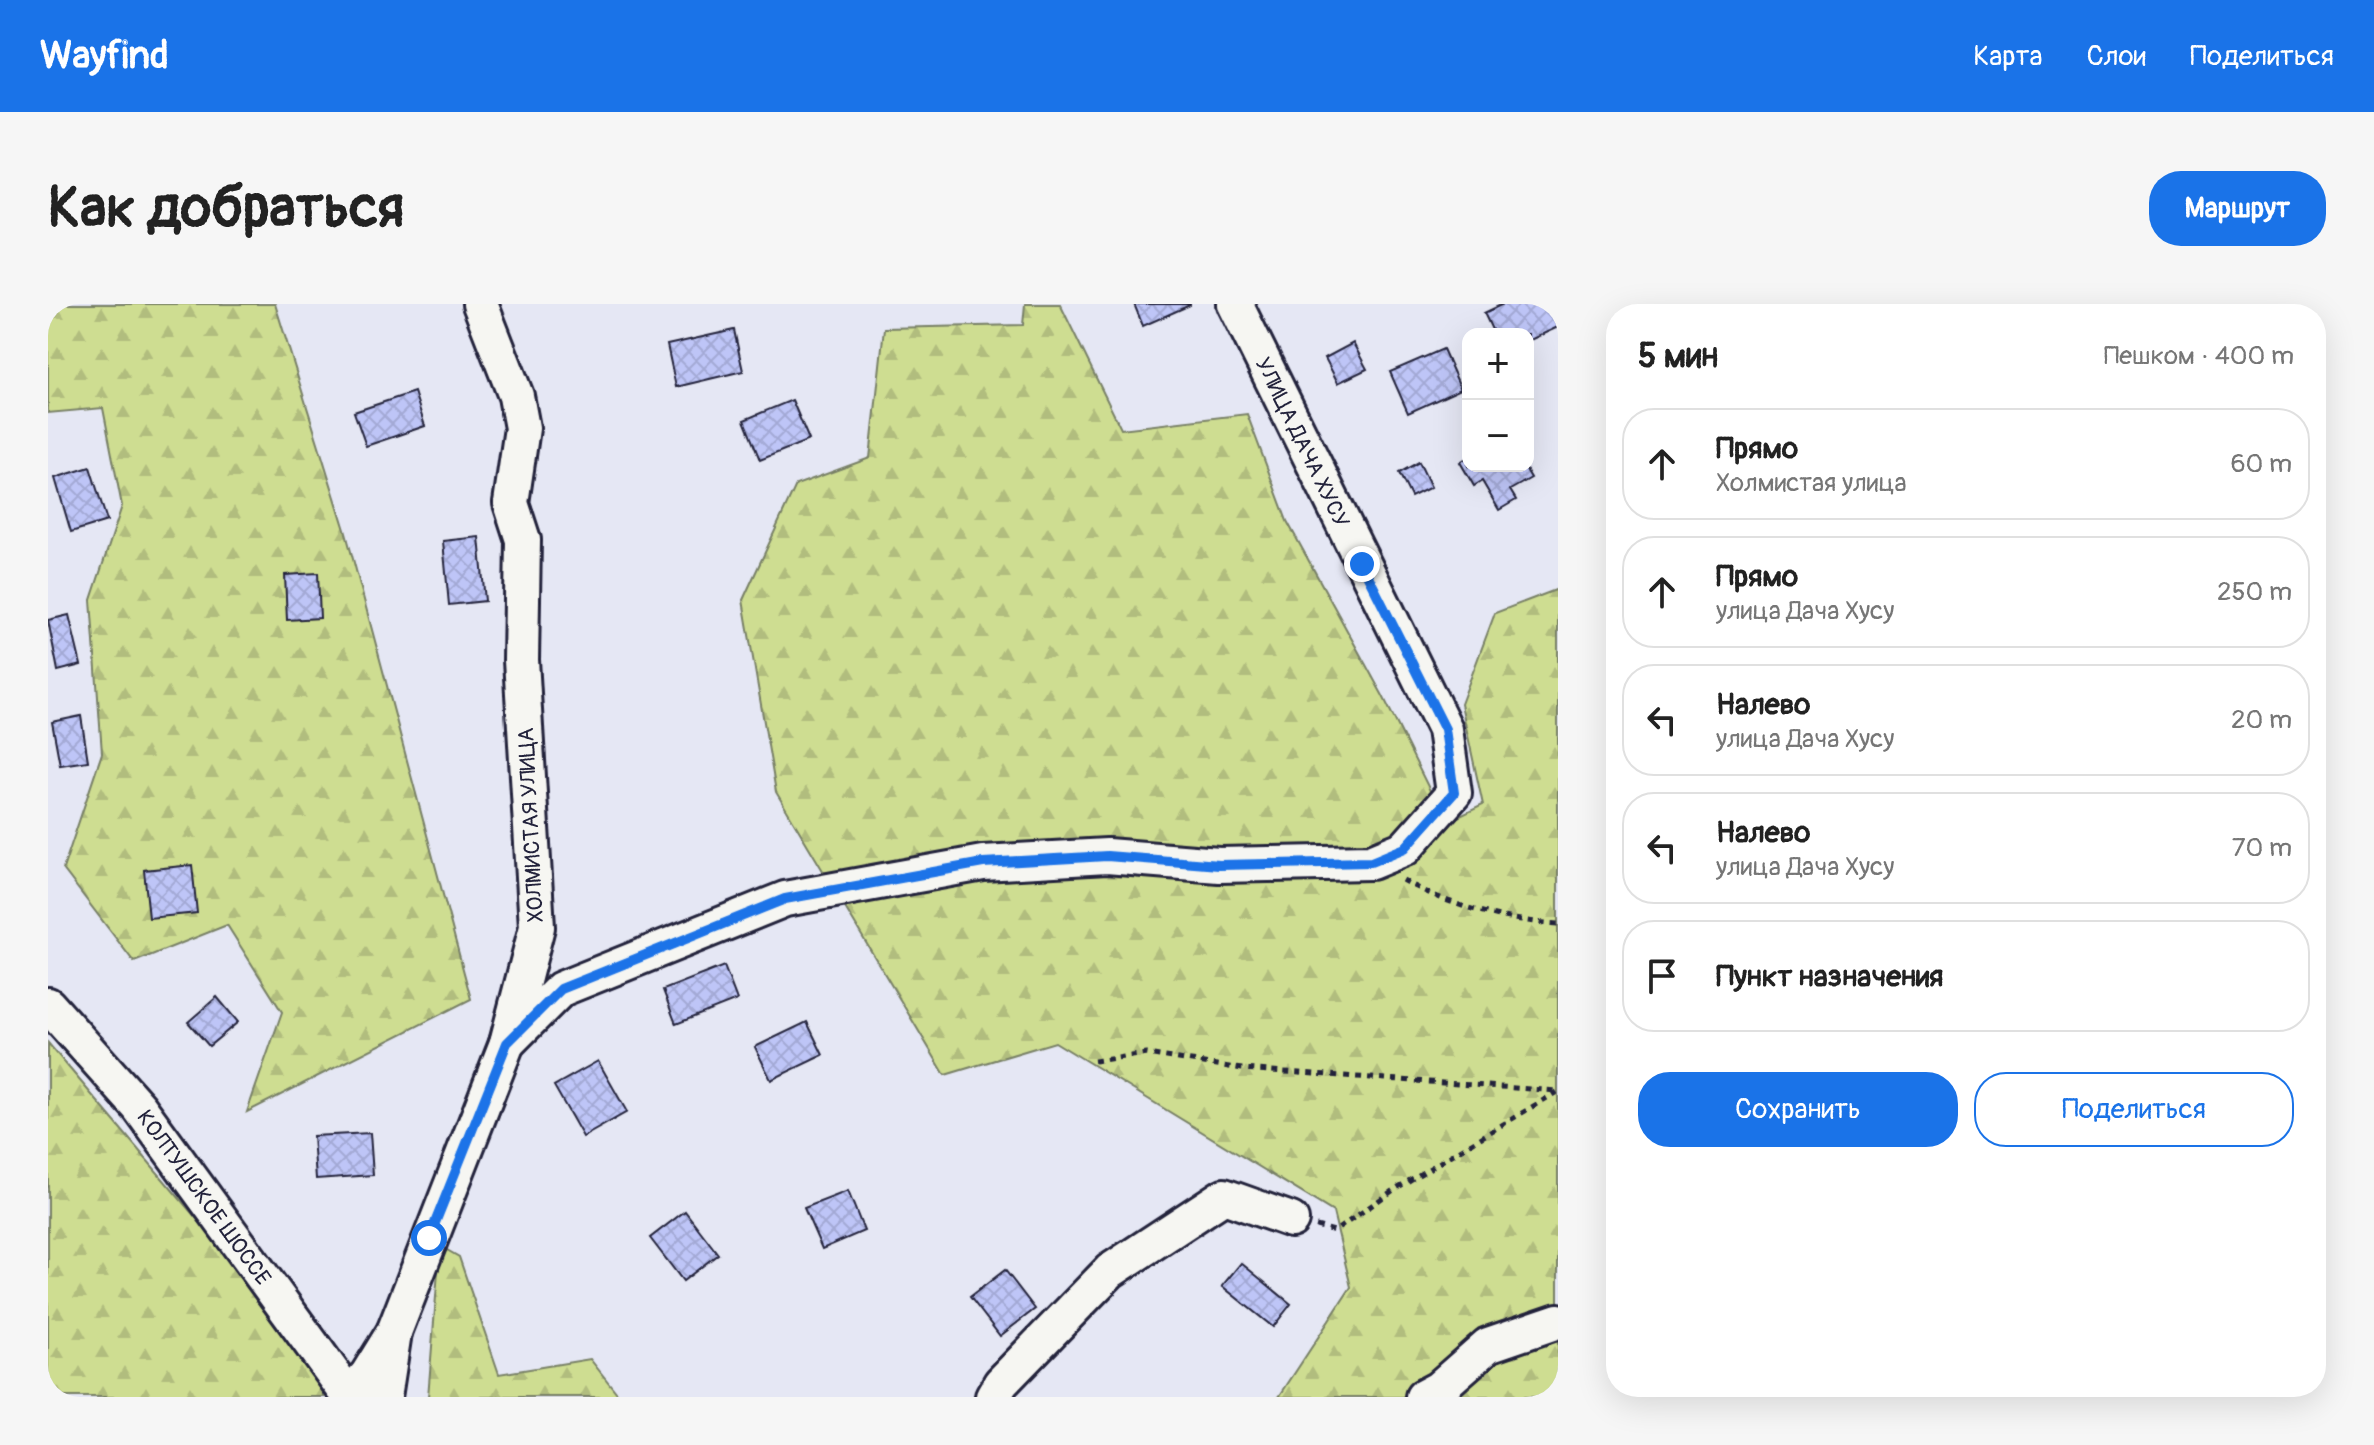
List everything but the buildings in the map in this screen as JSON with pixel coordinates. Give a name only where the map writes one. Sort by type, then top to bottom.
[{"type":"street","name":"ХОЛМИСТАЯ УЛИЦА","points":[[394,1332],[507,1043],[537,927],[521,660],[523,540],[511,503],[522,428],[516,396],[480,304]]},
{"type":"street","name":"УЛИЦА ДАЧА ХУСУ","points":[[507,1043],[561,989],[785,899],[983,863],[1107,856],[1219,865],[1371,862],[1405,848],[1454,793],[1445,729],[1235,304]]},
{"type":"street","name":"КОЛТУШСКОЕ ШОССЕ","points":[[48,1005],[139,1107],[349,1396]]},
{"type":"street","points":[[993,1397],[1001,1383],[1110,1271],[1224,1196],[1291,1220]]},
{"type":"street","points":[[1423,1397],[1438,1389],[1488,1345],[1558,1321]]},
{"type":"street","points":[[349,1396],[368,1374],[394,1332]]},
{"type":"street","points":[[384,1397],[394,1332]]},
{"type":"path","points":[[1371,862],[1433,897],[1528,922],[1558,924]]},
{"type":"path","points":[[1094,1061],[1147,1054],[1242,1069],[1558,1092]]},
{"type":"path","points":[[1291,1220],[1335,1231],[1395,1189],[1558,1092]]},
{"type":"green space","points":[[48,304],[275,304],[346,533],[471,999],[247,1112],[282,1012],[227,925],[134,962],[63,869],[102,753],[91,600],[122,506],[103,408],[48,413]]},
{"type":"green space","points":[[1025,304],[1060,304],[1121,429],[1247,414],[1287,521],[1383,696],[1446,823],[1483,805],[1461,704],[1495,613],[1558,589],[1558,1397],[1279,1397],[1351,1287],[1333,1212],[1055,1042],[945,1075],[776,792],[743,600],[796,485],[870,458],[884,328],[1023,325]]},
{"type":"green space","points":[[48,1043],[257,1290],[326,1397],[48,1397]]},
{"type":"green space","points":[[440,1246],[459,1257],[499,1374],[590,1359],[620,1397],[428,1397]]},
{"type":"route","points":[[429,1238],[507,1043],[561,989],[785,899],[983,863],[1107,856],[1219,865],[1321,865],[1371,862],[1405,848],[1454,793],[1445,729],[1362,564]]}]
